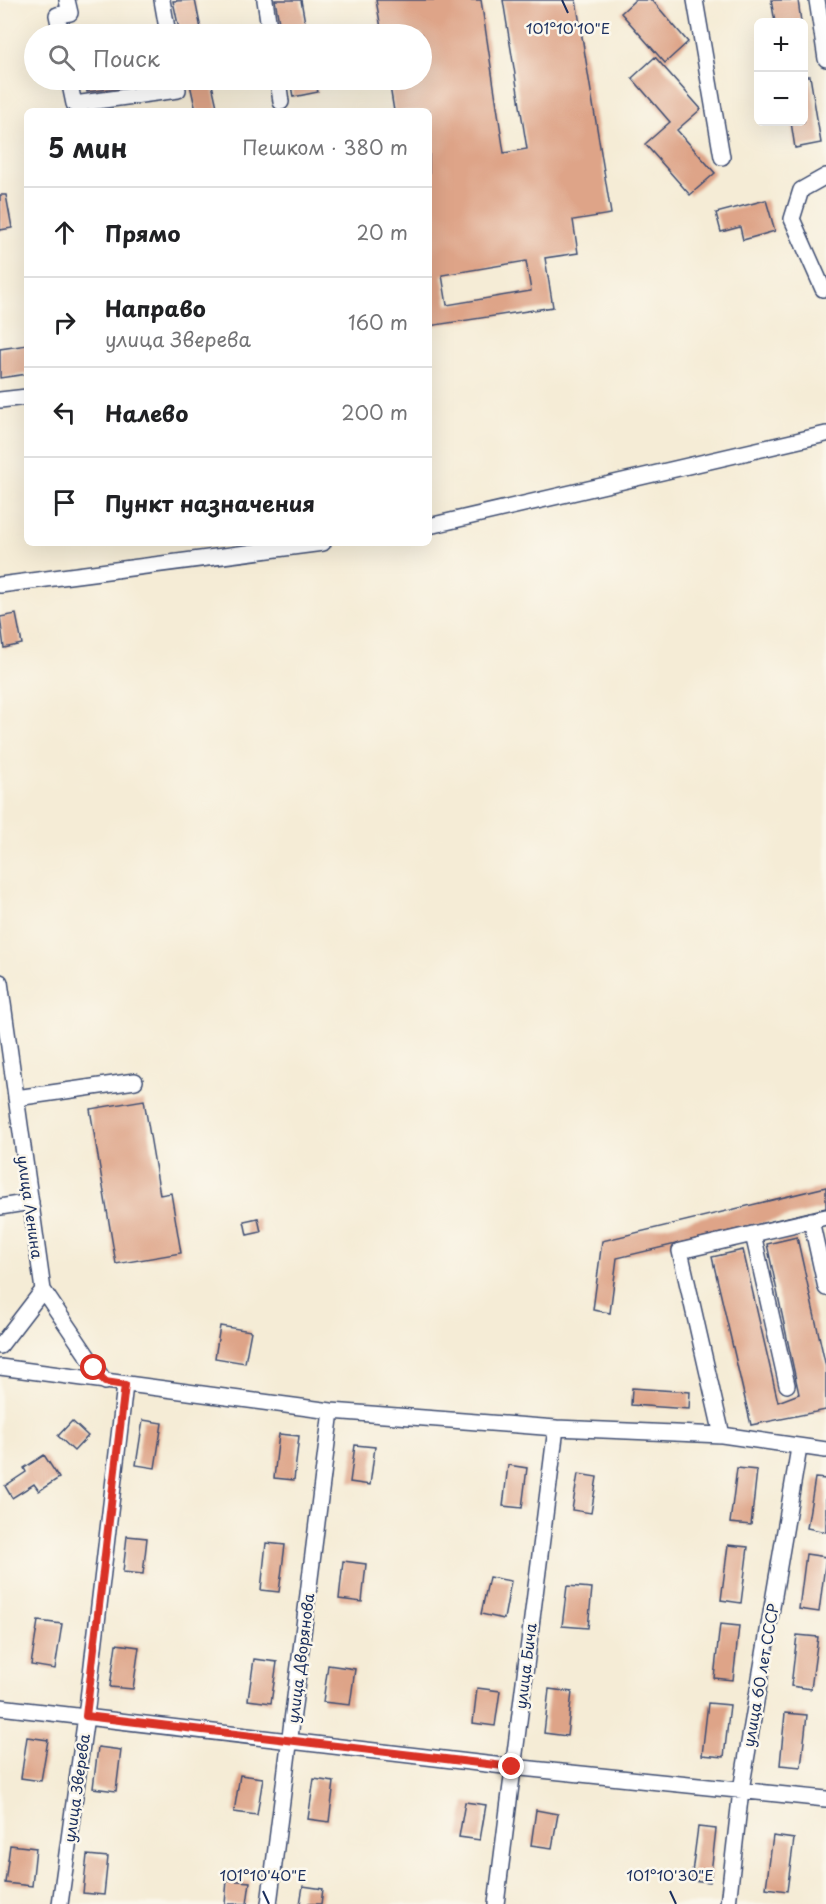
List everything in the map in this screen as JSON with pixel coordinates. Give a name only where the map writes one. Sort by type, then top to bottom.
[{"type":"street","points":[[59,24],[57,15],[70,13],[67,0]]},
{"type":"street","points":[[162,0],[166,24]]},
{"type":"street","points":[[265,0],[269,24]]},
{"type":"street","points":[[695,0],[722,157]]},
{"type":"street","points":[[817,0],[826,58]]},
{"type":"street","points":[[71,90],[74,104],[178,90]]},
{"type":"street","points":[[279,90],[281,102]]},
{"type":"street","points":[[825,290],[792,219],[801,190],[826,176]]},
{"type":"street","points":[[0,400],[24,397]]},
{"type":"street","points":[[432,525],[826,434]]},
{"type":"street","points":[[0,585],[300,546]]},
{"type":"street","name":"улица Ленина","points":[[1,992],[43,1290]]},
{"type":"street","points":[[16,1098],[135,1081]]},
{"type":"street","points":[[0,1207],[31,1202]]},
{"type":"street","points":[[722,1435],[680,1251],[818,1218],[826,1288]]},
{"type":"street","points":[[753,1234],[787,1385]]},
{"type":"street","points":[[0,1346],[43,1290],[105,1382]]},
{"type":"street","points":[[0,1367],[331,1412],[556,1428],[722,1435],[799,1448],[826,1450]]},
{"type":"street","name":"улица Зверева","points":[[60,1904],[86,1716],[125,1385]]},
{"type":"street","name":"улица Дворянова","points":[[269,1904],[331,1412]]},
{"type":"street","name":"улица Бича","points":[[496,1904],[556,1428]]},
{"type":"street","name":"улица 60 лет СССР","points":[[728,1904],[741,1790],[799,1448]]},
{"type":"street","points":[[0,1707],[512,1767],[826,1799]]},
{"type":"building","points":[[195,0],[200,24],[178,24],[173,1]]},
{"type":"building","points":[[275,0],[301,0],[305,24],[279,24]]},
{"type":"building","points":[[376,0],[481,0],[504,153],[527,149],[503,0],[576,0],[611,214],[573,220],[578,253],[545,258],[553,307],[432,326],[432,108],[394,108],[391,90],[432,90],[432,24],[380,24]],"holes":[[[526,261],[531,291],[447,305],[442,275]]]},
{"type":"building","points":[[635,0],[652,0],[688,42],[665,63],[621,13]]},
{"type":"building","points":[[771,0],[798,0],[800,18],[774,18]]},
{"type":"building","points":[[655,57],[701,109],[677,130],[715,173],[690,195],[645,144],[670,122],[632,78]]},
{"type":"building","points":[[808,76],[810,76],[821,143],[795,148],[792,126],[808,126]]},
{"type":"building","points":[[191,90],[213,90],[217,108],[195,108]]},
{"type":"building","points":[[292,90],[318,90],[318,92],[293,97]]},
{"type":"building","points":[[0,195],[6,195],[12,228],[0,230]]},
{"type":"building","points":[[766,200],[775,231],[743,240],[740,227],[721,232],[716,213]]},
{"type":"building","points":[[24,345],[24,374],[0,378],[0,349]]},
{"type":"building","points":[[16,614],[22,644],[4,648],[0,617]]},
{"type":"building","points":[[144,1100],[160,1195],[171,1193],[181,1253],[116,1264],[90,1109]]},
{"type":"building","points":[[826,1187],[826,1208],[617,1258],[610,1313],[593,1310],[602,1241]]},
{"type":"building","points":[[258,1218],[261,1232],[247,1235],[244,1221]]},
{"type":"building","points":[[797,1237],[826,1367],[826,1410],[751,1425],[712,1257],[743,1250],[778,1402],[799,1394],[767,1244]]},
{"type":"building","points":[[220,1326],[251,1331],[245,1363],[215,1358]]},
{"type":"building","points":[[632,1388],[690,1392],[689,1409],[631,1405]]},
{"type":"building","points":[[143,1420],[162,1423],[155,1468],[136,1465]]},
{"type":"building","points":[[72,1421],[88,1436],[74,1451],[58,1436]]},
{"type":"building","points":[[279,1434],[299,1436],[294,1480],[274,1478]]},
{"type":"building","points":[[355,1445],[375,1447],[370,1485],[350,1482]]},
{"type":"building","points":[[44,1455],[59,1478],[39,1491],[34,1484],[12,1498],[5,1486],[26,1472],[24,1468]]},
{"type":"building","points":[[508,1465],[527,1468],[522,1508],[503,1506]]},
{"type":"building","points":[[737,1468],[757,1470],[751,1525],[730,1523]]},
{"type":"building","points":[[578,1474],[597,1477],[591,1513],[572,1510]]},
{"type":"building","points":[[815,1478],[826,1479],[826,1532],[807,1528]]},
{"type":"building","points":[[127,1536],[147,1538],[143,1574],[123,1572]]},
{"type":"building","points":[[266,1543],[285,1545],[279,1592],[261,1590]]},
{"type":"building","points":[[728,1545],[748,1547],[741,1603],[721,1600]]},
{"type":"building","points":[[806,1554],[826,1557],[819,1612],[799,1609]]},
{"type":"building","points":[[343,1561],[366,1564],[362,1602],[339,1599]]},
{"type":"building","points":[[489,1577],[511,1581],[504,1619],[481,1614]]},
{"type":"building","points":[[567,1586],[592,1588],[588,1628],[562,1626]]},
{"type":"building","points":[[38,1621],[62,1624],[55,1669],[31,1665]]},
{"type":"building","points":[[720,1624],[739,1626],[733,1680],[714,1678]]},
{"type":"building","points":[[797,1635],[818,1637],[811,1689],[791,1686]]},
{"type":"building","points":[[116,1644],[139,1647],[133,1689],[110,1687]]},
{"type":"building","points":[[254,1659],[277,1662],[271,1703],[248,1700]]},
{"type":"building","points":[[328,1665],[355,1669],[350,1705],[323,1702]]},
{"type":"building","points":[[477,1688],[500,1691],[495,1726],[473,1723]]},
{"type":"building","points":[[549,1689],[572,1692],[567,1736],[544,1733]]},
{"type":"building","points":[[708,1703],[730,1705],[724,1757],[702,1755]]},
{"type":"building","points":[[785,1713],[807,1715],[801,1767],[780,1765]]},
{"type":"building","points":[[27,1737],[48,1740],[41,1781],[21,1778]]},
{"type":"building","points":[[98,1747],[121,1750],[116,1791],[93,1788]]},
{"type":"building","points":[[240,1775],[263,1778],[257,1815],[234,1812]]},
{"type":"building","points":[[314,1779],[334,1782],[329,1822],[308,1819]]},
{"type":"building","points":[[465,1802],[486,1805],[480,1840],[459,1837]]},
{"type":"building","points":[[536,1810],[558,1814],[552,1848],[531,1845]]},
{"type":"building","points":[[698,1827],[716,1829],[710,1882],[691,1880]]},
{"type":"building","points":[[773,1836],[794,1839],[787,1891],[766,1888]]},
{"type":"building","points":[[10,1845],[36,1848],[32,1886],[5,1883]]},
{"type":"building","points":[[87,1855],[108,1857],[104,1895],[83,1893]]},
{"type":"building","points":[[227,1880],[250,1882],[247,1904],[225,1904]]},
{"type":"building","points":[[303,1886],[323,1889],[321,1904],[300,1904]]},
{"type":"route","points":[[94,1368],[105,1382],[125,1385],[86,1716],[512,1767]]}]
